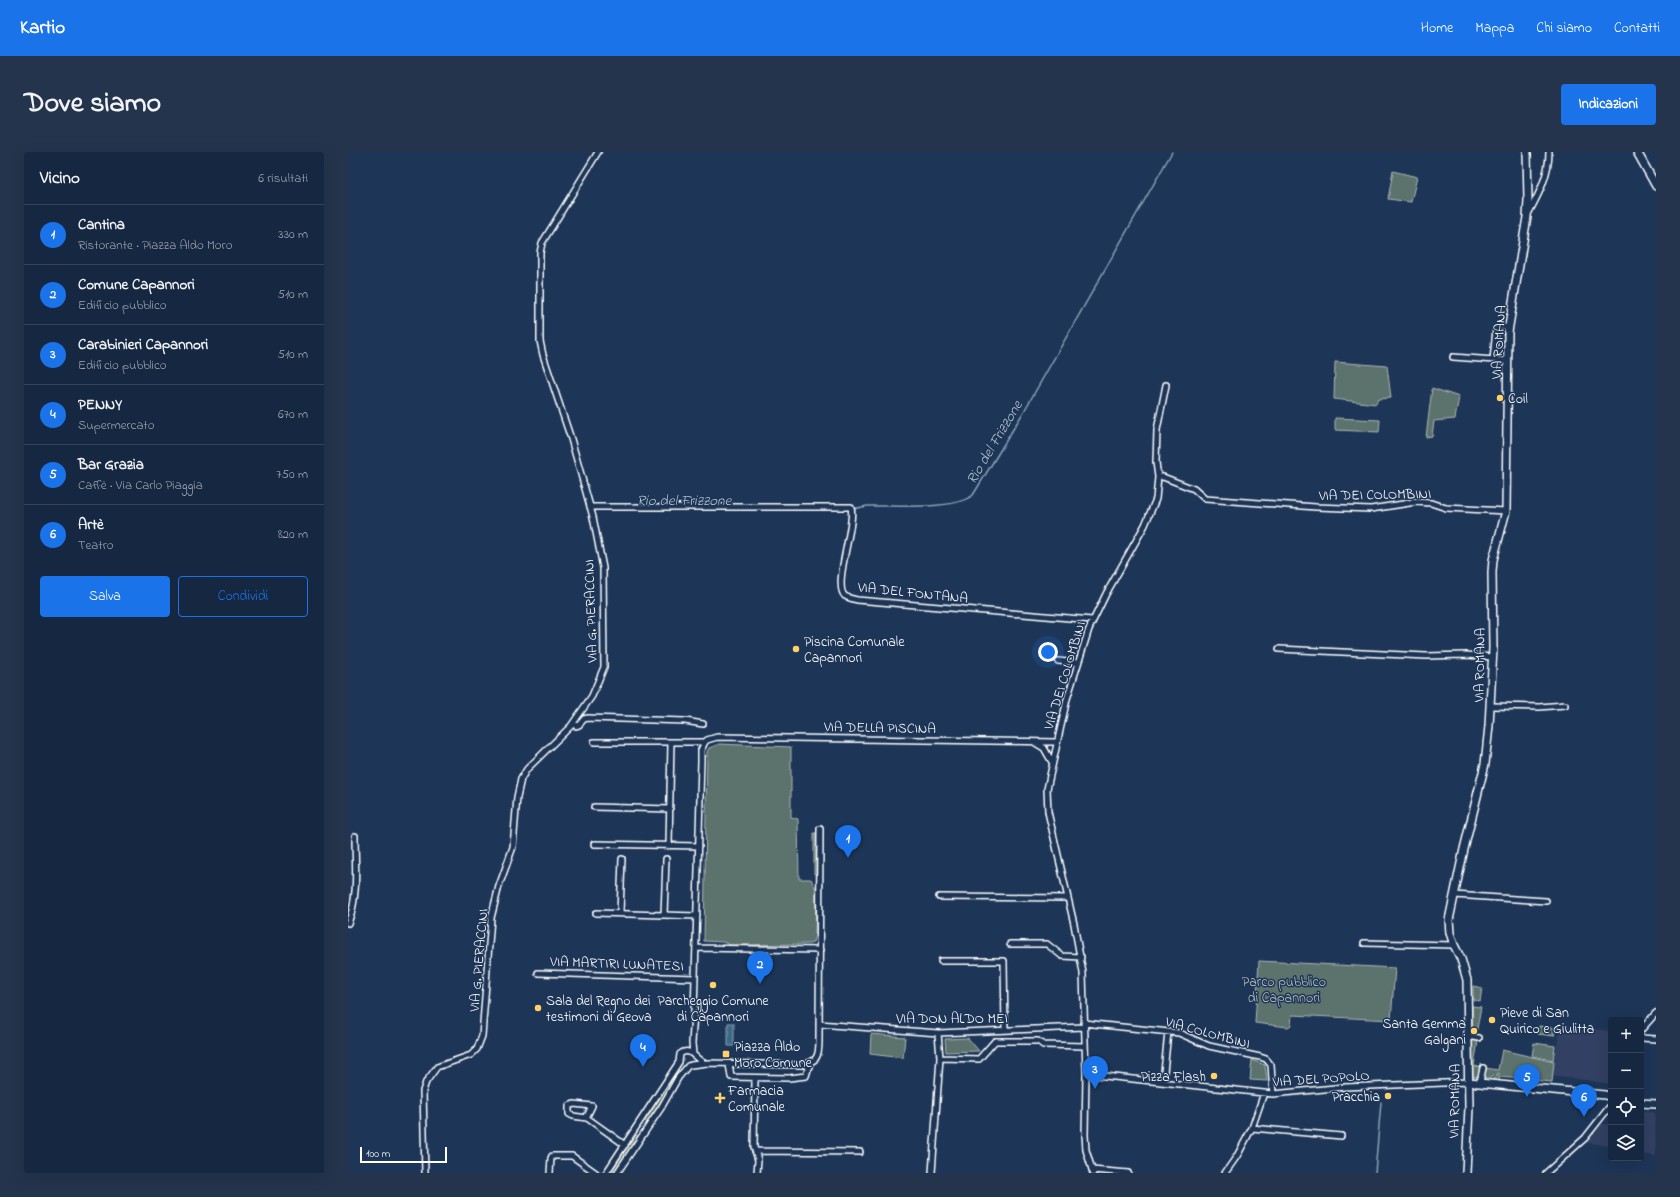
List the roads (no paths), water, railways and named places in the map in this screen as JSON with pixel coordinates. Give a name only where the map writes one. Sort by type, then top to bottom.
[{"type":"street","name":"VIA G. PIERACCINI","points":[[425,1173],[424,1091],[426,1082],[437,1067],[471,1055],[477,1049],[482,1036],[491,918],[499,886],[513,846],[517,797],[521,779],[527,769],[573,723],[592,696],[604,667],[603,568],[590,507],[571,439],[543,355],[540,341],[540,253],[544,238],[562,212],[598,152]]},
{"type":"street","name":"VIA ROMANA","points":[[1466,1173],[1469,1082],[1467,980],[1449,927],[1454,895],[1485,764],[1491,706],[1493,657],[1493,560],[1506,511],[1509,327],[1527,217],[1527,152]]},
{"type":"street","points":[[1527,217],[1542,188],[1549,163],[1550,152]]},
{"type":"street","points":[[1637,152],[1656,186]]},
{"type":"street","points":[[1493,360],[1496,329],[1498,327],[1509,327]]},
{"type":"street","points":[[1453,357],[1508,361]]},
{"type":"street","points":[[1158,477],[1156,462],[1157,430],[1166,385]]},
{"type":"street","name":"VIA DEI COLOMBINI","points":[[1092,1172],[1086,1150],[1085,1135],[1086,1074],[1084,973],[1047,802],[1047,789],[1056,742],[1078,663],[1092,620],[1154,508],[1158,490],[1158,477],[1163,477],[1194,489],[1205,499],[1316,507],[1371,509],[1416,502],[1431,503],[1446,508],[1506,511]]},
{"type":"street","name":"VIA DEL FONTANA","points":[[590,507],[844,506],[852,510],[841,582],[842,591],[845,596],[857,600],[1092,620]]},
{"type":"street","points":[[1279,649],[1426,656],[1466,655],[1493,657]]},
{"type":"street","points":[[1058,661],[1078,663]]},
{"type":"street","points":[[1491,706],[1539,707],[1565,705]]},
{"type":"street","points":[[573,723],[576,726],[584,719],[588,718],[685,721],[703,724]]},
{"type":"street","name":"VIA DELLA PISCINA","points":[[705,742],[718,737],[1056,742]]},
{"type":"street","points":[[1027,741],[1037,743],[1044,748],[1052,763]]},
{"type":"street","points":[[594,742],[705,742]]},
{"type":"street","points":[[669,846],[671,742]]},
{"type":"street","name":"VIA MARTIRI LUNATESI","points":[[617,1173],[661,1108],[678,1078],[694,1061],[692,1036],[696,948],[701,750],[705,742]]},
{"type":"street","points":[[594,807],[670,809]]},
{"type":"street","points":[[679,1062],[683,1066],[707,1063],[801,1065],[814,1061],[818,1056],[820,829]]},
{"type":"street","points":[[348,923],[352,912],[355,894],[355,836]]},
{"type":"street","points":[[594,844],[699,846]]},
{"type":"street","points":[[620,913],[622,859]]},
{"type":"street","points":[[664,915],[666,860]]},
{"type":"street","points":[[1454,895],[1546,901]]},
{"type":"street","points":[[939,898],[1068,898]]},
{"type":"street","points":[[596,913],[697,916]]},
{"type":"street","points":[[1364,943],[1454,945]]},
{"type":"street","points":[[1010,944],[1047,944],[1062,956],[1081,956]]},
{"type":"street","points":[[696,948],[820,950]]},
{"type":"street","points":[[941,961],[1004,961],[1005,1030]]},
{"type":"street","name":"VIA MARTIRI LUNATESI","points":[[538,973],[695,978]]},
{"type":"street","points":[[1644,1027],[1656,1013]]},
{"type":"street","name":"VIA DON ALDO MEI","points":[[819,1024],[938,1033],[1084,1025]]},
{"type":"street","name":"VIA COLOMBINI","points":[[1084,1025],[1168,1032],[1187,1036],[1206,1045],[1223,1050],[1266,1060],[1270,1064],[1273,1094]]},
{"type":"street","points":[[1163,1082],[1168,1032]]},
{"type":"street","points":[[932,1173],[940,1058],[938,1033]]},
{"type":"street","name":"VIA MARTIRI LUNATESI","points":[[606,1173],[679,1062],[679,1057],[690,1042],[692,1036]]},
{"type":"street","points":[[1467,1036],[1479,1038]]},
{"type":"street","points":[[1644,1038],[1656,1040]]},
{"type":"street","points":[[940,1058],[979,1059],[995,1041],[1038,1041],[1043,1045],[1085,1046]]},
{"type":"street","points":[[684,1051],[689,1051],[707,1063]]},
{"type":"street","points":[[729,1064],[731,1077],[754,1078],[803,1077],[806,1076],[810,1063]]},
{"type":"street","points":[[1480,1082],[1483,1068]]},
{"type":"street","points":[[1086,1074],[1264,1093]]},
{"type":"street","points":[[754,1078],[755,1151],[758,1160],[757,1173]]},
{"type":"street","points":[[1469,1082],[1608,1096]]},
{"type":"street","name":"VIA DEL POPOLO","points":[[1224,1173],[1237,1156],[1252,1128],[1264,1093],[1273,1094],[1345,1087],[1469,1082]]},
{"type":"street","points":[[1644,1103],[1656,1104]]},
{"type":"street","points":[[586,1118],[592,1106],[574,1104],[569,1106],[570,1114],[573,1116],[586,1118],[625,1145]]},
{"type":"street","points":[[1546,1173],[1585,1138],[1608,1109]]},
{"type":"street","points":[[1252,1128],[1341,1136]]},
{"type":"street","points":[[755,1151],[860,1152]]},
{"type":"street","points":[[550,1173],[552,1156],[572,1156],[596,1173]]},
{"type":"street","points":[[1092,1172],[1128,1173]]},
{"type":"waterway","name":"Rio del Frizzone","points":[[596,510],[847,510],[868,506],[938,505],[964,500],[973,495],[1023,413],[1172,152]]},
{"type":"waterway","points":[[1375,1173],[1381,1102]]},
{"type":"place","name":"Coil","points":[[1500,398]]},
{"type":"place","name":"Piscina Comunale Capannori","points":[[796,649]]},
{"type":"place","name":"Cantina","points":[[848,858]]},
{"type":"place","name":"Comune Capannori","points":[[760,984]]},
{"type":"place","name":"Parcheggio Comune di Capannori","points":[[713,985]]},
{"type":"place","name":"Sala del Regno dei testimoni di Geova","points":[[538,1008]]},
{"type":"place","name":"Pieve di San Quirico e Giulitta","points":[[1492,1020]]},
{"type":"place","name":"Santa Gemma Galgani","points":[[1474,1031]]},
{"type":"place","name":"Piazza Aldo Moro Comune","points":[[726,1054]]},
{"type":"place","name":"PENNY","points":[[643,1067]]},
{"type":"place","name":"Pizza Flash","points":[[1214,1076]]},
{"type":"place","name":"Carabinieri Capannori","points":[[1095,1089]]},
{"type":"place","name":"Pracchia","points":[[1388,1096]]},
{"type":"place","name":"Bar Grazia","points":[[1527,1097]]},
{"type":"place","name":"Farmacia Comunale","points":[[720,1098]]},
{"type":"place","name":"Artè","points":[[1584,1117]]},
{"type":"park label","name":"Parco pubblico di Capannori","points":[[1284,990]]}]
